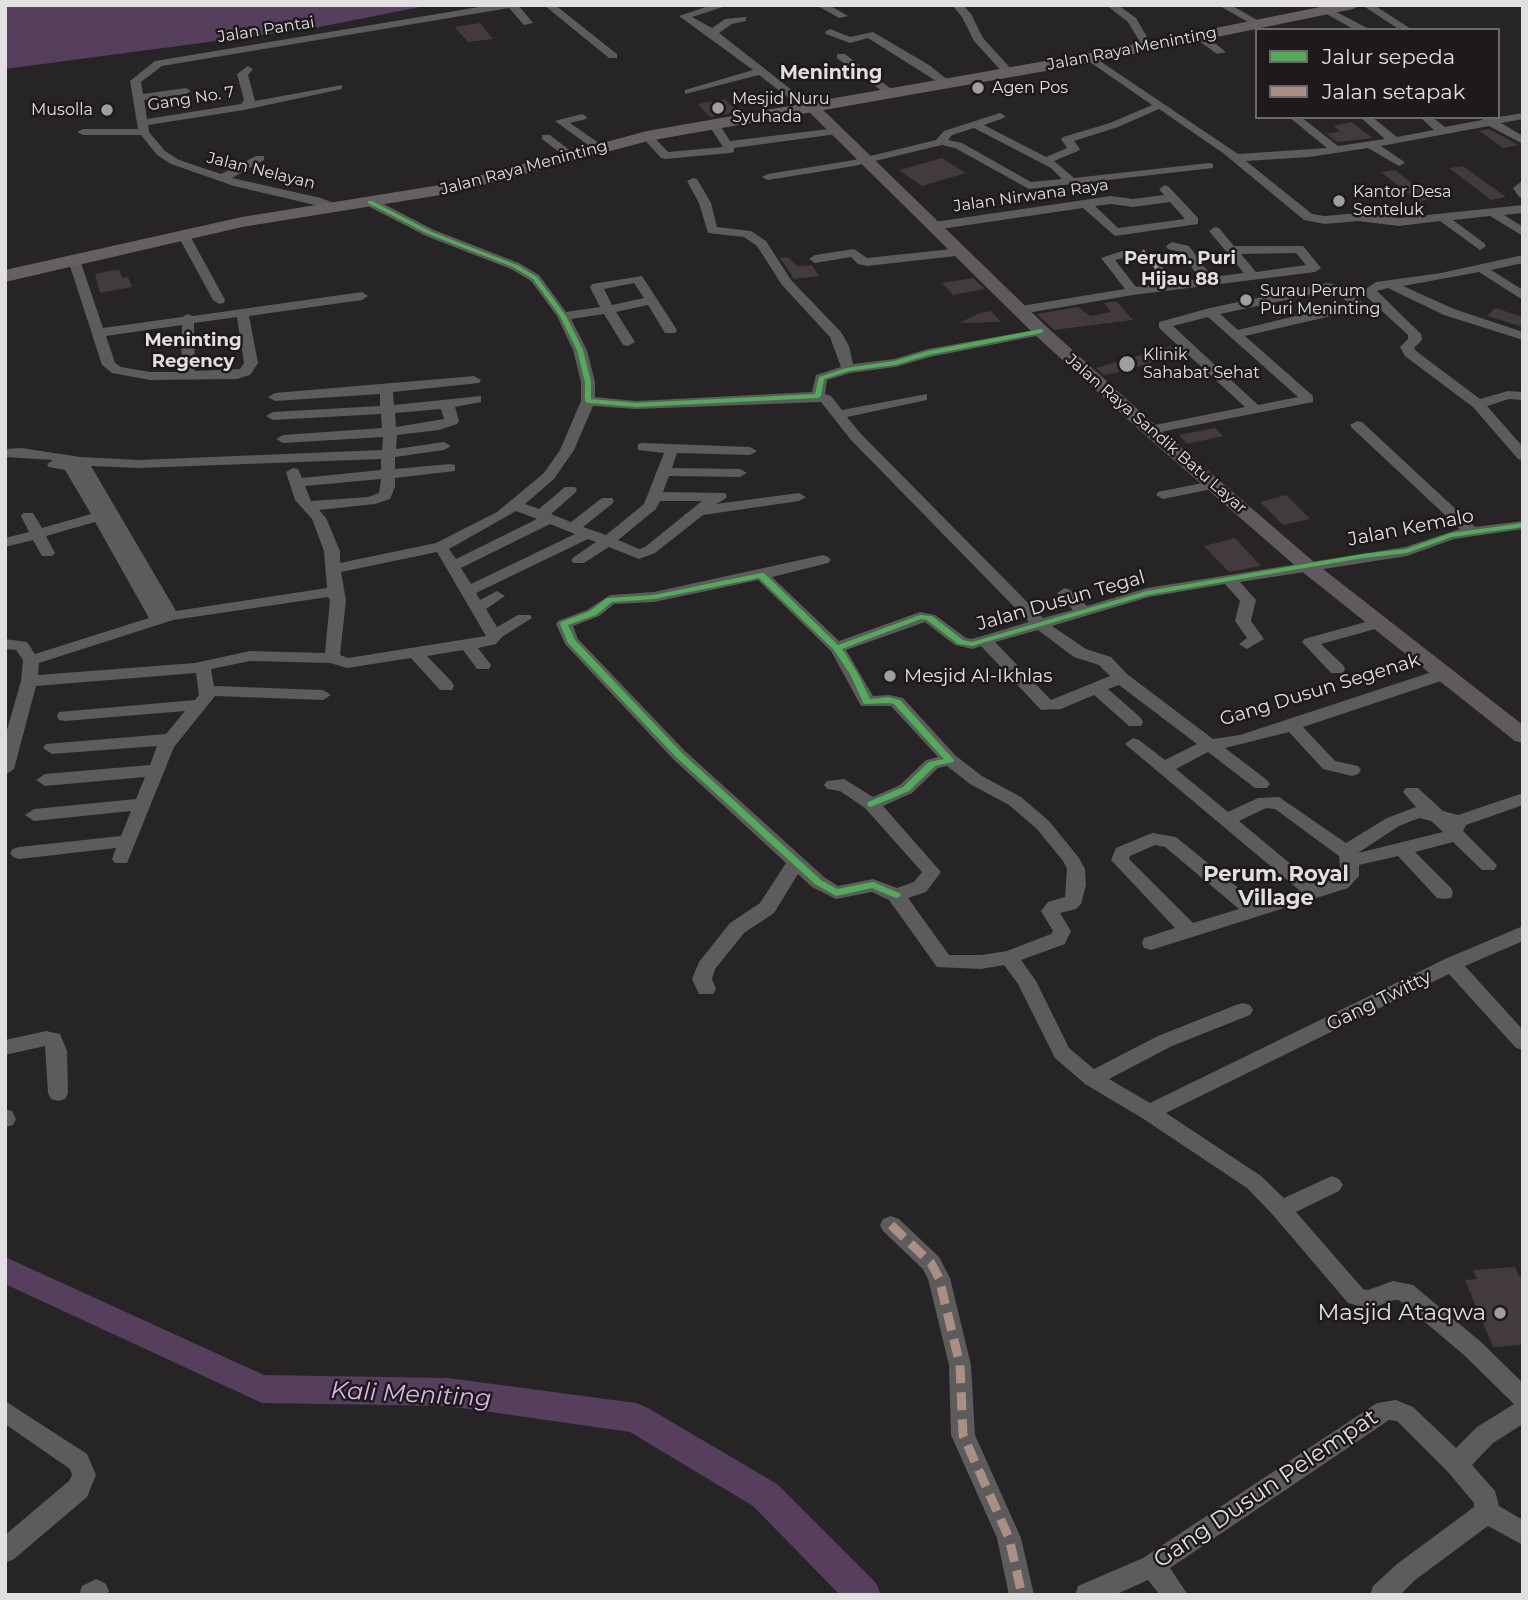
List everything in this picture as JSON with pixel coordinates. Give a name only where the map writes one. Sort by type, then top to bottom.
[{"type":"highway","name":"Jalan Raya Meninting","points":[[5,276],[183,234],[453,188],[647,136],[1091,58],[1353,5]]},
{"type":"highway","name":"Jalan Raya Meninting","points":[[838,103],[890,92],[910,91]]},
{"type":"main road","name":"Jalan Raya Sandik Batu Layar","points":[[809,107],[872,164],[1041,331],[1212,485],[1307,566],[1523,736]]},
{"type":"street","points":[[512,5],[528,23]]},
{"type":"street","name":"Jalan Pantai","points":[[137,98],[135,81],[159,63],[512,5]]},
{"type":"street","points":[[549,5],[614,56]]},
{"type":"street","points":[[724,5],[684,16],[712,33],[809,107]]},
{"type":"street","points":[[821,5],[843,16]]},
{"type":"street","points":[[957,5],[967,16],[978,40],[1009,73]]},
{"type":"street","points":[[1111,5],[1132,20],[1148,47]]},
{"type":"street","points":[[1223,5],[1259,24]]},
{"type":"street","points":[[1367,5],[1404,28]]},
{"type":"street","points":[[1321,10],[1343,28]]},
{"type":"street","points":[[1321,10],[1359,28]]},
{"type":"street","points":[[712,33],[729,21],[742,19]]},
{"type":"street","points":[[830,32],[849,40],[869,34],[919,63],[948,84]]},
{"type":"street","points":[[1199,36],[1221,52]]},
{"type":"street","points":[[841,56],[890,92]]},
{"type":"street","points":[[1091,58],[1232,155],[1308,217],[1325,220],[1358,217],[1393,222],[1523,209]]},
{"type":"street","name":"Gang No. 7","points":[[83,132],[143,128],[244,107],[250,101],[242,74],[248,69]]},
{"type":"street","points":[[689,92],[761,71]]},
{"type":"street","points":[[244,107],[338,88]]},
{"type":"street","points":[[143,128],[137,98],[186,91]]},
{"type":"street","points":[[1045,161],[1074,149],[1067,139],[1121,122],[1160,105]]},
{"type":"street","points":[[942,142],[945,134],[1000,116]]},
{"type":"street","points":[[1500,119],[1523,116]]},
{"type":"street","points":[[582,117],[561,121],[599,148]]},
{"type":"street","points":[[1297,119],[1335,149]]},
{"type":"street","points":[[1368,119],[1395,141]]},
{"type":"street","points":[[1428,119],[1443,131]]},
{"type":"street","points":[[1134,163],[1232,155],[1283,156],[1395,141],[1488,120],[1523,141]]},
{"type":"street","points":[[1353,122],[1399,163]]},
{"type":"street","points":[[714,124],[724,149]]},
{"type":"street","points":[[975,124],[1059,168],[1072,181]]},
{"type":"street","name":"Jalan Nelayan","points":[[143,128],[161,153],[175,162],[255,189],[317,200],[332,207]]},
{"type":"street","points":[[1509,133],[1523,130]]},
{"type":"street","points":[[647,136],[665,156],[836,131]]},
{"type":"street","points":[[546,137],[570,156]]},
{"type":"street","points":[[779,186],[872,164],[942,142],[958,145],[1027,186],[1209,166]]},
{"type":"street","points":[[221,179],[260,158]]},
{"type":"street","points":[[768,177],[872,164]]},
{"type":"street","points":[[693,181],[706,206],[712,230],[747,234],[762,244],[786,282],[836,335],[848,369]]},
{"type":"street","points":[[1523,183],[1519,188],[1523,195]]},
{"type":"street","points":[[1086,204],[1111,230],[1194,221],[1163,187]]},
{"type":"street","name":"Jalan Nirwana Raya","points":[[934,226],[1117,199],[1127,202],[1172,198]]},
{"type":"street","points":[[333,569],[441,547],[489,524],[549,476],[588,401],[588,382],[583,360],[563,316],[541,283],[524,270],[430,233],[370,202]]},
{"type":"street","points":[[1127,202],[1151,227]]},
{"type":"street","points":[[1490,211],[1523,232]]},
{"type":"street","points":[[1443,218],[1480,246]]},
{"type":"street","points":[[1215,231],[1253,276]]},
{"type":"street","points":[[183,234],[219,300]]},
{"type":"street","points":[[1176,243],[1209,282]]},
{"type":"street","points":[[1021,310],[1133,291],[1315,268],[1299,248],[1231,250]]},
{"type":"street","points":[[816,259],[854,253],[867,262],[961,252]]},
{"type":"street","points":[[1128,253],[1107,258],[1133,291]]},
{"type":"street","points":[[74,260],[109,365],[117,370],[150,376],[237,375],[249,368],[251,363],[248,331],[242,311]]},
{"type":"street","points":[[1520,262],[1389,284],[1372,288],[1371,294],[1414,334],[1415,340],[1407,347],[1409,352],[1478,404],[1523,456]]},
{"type":"street","points":[[1482,269],[1523,296]]},
{"type":"street","points":[[1158,270],[1173,287]]},
{"type":"street","points":[[628,342],[596,287],[601,284],[638,278],[670,330]]},
{"type":"street","points":[[1389,284],[1449,312],[1523,337]]},
{"type":"street","points":[[1237,334],[1356,304],[1339,289],[1328,287],[1173,321],[1165,327],[1255,409]]},
{"type":"street","points":[[99,333],[188,318],[362,296]]},
{"type":"street","points":[[563,316],[650,301]]},
{"type":"street","points":[[1246,304],[1274,326]]},
{"type":"street","points":[[1150,430],[1304,401],[1308,398],[1210,312]]},
{"type":"street","points":[[188,318],[188,375]]},
{"type":"street","points":[[818,396],[821,378],[848,369],[887,364],[928,353],[1041,331]]},
{"type":"street","points":[[275,397],[386,390],[474,380]]},
{"type":"street","points":[[307,506],[370,501],[386,496],[389,432],[386,390]]},
{"type":"street","points":[[1478,404],[1508,395],[1523,396]]},
{"type":"street","points":[[588,401],[636,405],[818,396],[826,399],[837,415],[1017,604],[1080,653],[1102,660],[1121,678],[1261,784]]},
{"type":"street","points":[[837,415],[922,397]]},
{"type":"street","points":[[273,416],[388,410],[476,400]]},
{"type":"street","points":[[284,439],[439,426],[452,421],[447,404]]},
{"type":"street","points":[[1357,425],[1472,532]]},
{"type":"street","points":[[5,453],[139,464],[388,454],[444,446]]},
{"type":"street","points":[[642,447],[750,451]]},
{"type":"street","points":[[579,560],[648,510],[672,449]]},
{"type":"street","points":[[289,459],[302,499],[319,518],[332,551],[335,594],[338,600],[332,658]]},
{"type":"street","points":[[5,460],[26,460],[70,467],[93,493],[165,618]]},
{"type":"street","points":[[78,461],[83,464],[93,493],[97,517],[132,563]]},
{"type":"street","points":[[296,482],[450,468]]},
{"type":"street","points":[[663,472],[740,473]]},
{"type":"street","points":[[1163,495],[1212,485]]},
{"type":"street","points":[[451,567],[546,516],[570,490]]},
{"type":"street","points":[[515,505],[644,554],[697,511],[721,496],[654,497]]},
{"type":"street","points":[[697,511],[799,497]]},
{"type":"street","points":[[468,591],[581,530],[607,501]]},
{"type":"street","points":[[27,516],[47,553]]},
{"type":"street","points":[[5,543],[97,517]]},
{"type":"street","name":"Jalan Kemalo","points":[[1307,566],[1407,551],[1442,537],[1523,525]]},
{"type":"street","points":[[441,547],[494,635]]},
{"type":"street","points":[[761,575],[837,648],[854,674],[867,702],[897,702],[950,760],[976,780],[1015,801],[1043,825],[1062,847],[1076,869],[1077,885],[1074,899],[1050,911],[1062,935],[1049,943],[1009,957],[981,962],[944,962],[896,895],[873,886],[836,893],[818,882],[679,755],[570,641],[564,625],[593,613],[610,600],[654,597],[822,560]]},
{"type":"street","name":"Jalan Dusun Tegal","points":[[837,648],[918,617],[930,619],[967,644],[985,641],[1147,593],[1307,566]]},
{"type":"street","points":[[1229,579],[1248,600],[1243,621],[1256,639],[1247,644]]},
{"type":"street","points":[[31,660],[165,618],[323,592],[335,594]]},
{"type":"street","points":[[1065,593],[1084,612]]},
{"type":"street","points":[[478,608],[497,596]]},
{"type":"street","points":[[29,681],[203,667],[250,656],[332,658],[347,663],[490,641],[494,639],[494,635],[524,618]]},
{"type":"street","points":[[1337,669],[1310,642],[1380,623]]},
{"type":"street","points":[[985,641],[1046,705],[1055,705],[1121,678]]},
{"type":"street","points":[[5,644],[21,645],[31,660],[29,681],[5,769]]},
{"type":"street","points":[[468,645],[483,665]]},
{"type":"street","points":[[415,653],[446,686]]},
{"type":"street","points":[[121,859],[156,770],[172,738],[204,698],[203,667]]},
{"type":"street","name":"Gang Dusun Segenak","points":[[1164,768],[1209,745],[1241,740],[1292,725],[1444,674]]},
{"type":"street","points":[[1096,688],[1135,722]]},
{"type":"street","points":[[65,716],[204,698],[323,695]]},
{"type":"street","points":[[1292,725],[1329,765],[1352,770]]},
{"type":"street","points":[[52,748],[172,738]]},
{"type":"street","points":[[1133,744],[1313,892]]},
{"type":"street","points":[[872,804],[910,786],[932,764],[950,760]]},
{"type":"street","points":[[45,780],[156,770]]},
{"type":"street","points":[[833,785],[843,785],[872,804],[932,872],[920,887],[896,895]]},
{"type":"street","points":[[1412,792],[1451,823],[1488,866]]},
{"type":"street","points":[[1348,856],[1393,822],[1418,812],[1451,823],[1523,800]]},
{"type":"street","points":[[1227,820],[1264,802],[1276,802],[1348,856],[1402,849],[1447,838],[1451,823]]},
{"type":"street","points":[[34,815],[143,804]]},
{"type":"street","points":[[1189,932],[1120,860],[1122,852],[1153,839],[1170,841],[1252,909]]},
{"type":"street","points":[[19,853],[128,841]]},
{"type":"street","points":[[1402,849],[1444,893]]},
{"type":"street","points":[[1151,943],[1349,878],[1348,856]]},
{"type":"street","points":[[706,989],[702,979],[706,967],[737,928],[761,914],[772,902],[797,860]]},
{"type":"street","name":"Gang Twitty","points":[[1149,1112],[1452,964],[1523,933]]},
{"type":"street","points":[[1009,957],[1026,981],[1062,1053],[1092,1079],[1239,1170],[1281,1209],[1356,1296],[1368,1300],[1393,1290],[1407,1294],[1473,1349],[1523,1398]]},
{"type":"street","points":[[1452,964],[1523,1043]]},
{"type":"street","points":[[1092,1079],[1165,1041],[1243,1010]]},
{"type":"street","points":[[5,1048],[46,1038],[53,1039],[57,1051],[58,1093]]},
{"type":"street","points":[[1281,1209],[1332,1185]]},
{"type":"street","points":[[891,1225],[931,1263],[939,1278],[960,1366],[962,1435],[1009,1538],[1022,1595]]},
{"type":"street","name":"Gang Dusun Pelempat","points":[[1087,1595],[1152,1566],[1283,1481],[1385,1410],[1396,1410],[1407,1416],[1456,1464]]},
{"type":"street","points":[[5,1411],[79,1462],[84,1471],[78,1489],[5,1551]]},
{"type":"street","points":[[1486,1512],[1486,1499],[1456,1464],[1485,1435],[1523,1411]]},
{"type":"street","points":[[1486,1512],[1523,1534]]},
{"type":"street","points":[[1382,1595],[1406,1572],[1486,1512]]},
{"type":"street","points":[[1152,1566],[1176,1595]]},
{"type":"shaded area","points":[[5,5],[430,5],[314,28],[5,69]]},
{"type":"building","points":[[480,23],[493,39],[468,42],[455,27]]},
{"type":"building","name":"Mesjid Nuru Syuhada","points":[[725,99],[738,112],[710,117],[698,104]]},
{"type":"building","points":[[1351,122],[1373,138],[1337,142],[1327,134],[1340,131],[1333,126]]},
{"type":"building","points":[[1489,129],[1519,145],[1503,148],[1479,131]]},
{"type":"building","points":[[942,158],[966,173],[922,186],[899,170]]},
{"type":"building","points":[[1463,166],[1506,197],[1491,200],[1449,168]]},
{"type":"building","points":[[1395,170],[1432,199],[1418,201],[1381,172]]},
{"type":"building","points":[[787,257],[798,266],[812,265],[819,276],[794,279],[780,258]]},
{"type":"building","points":[[119,269],[122,278],[128,277],[132,287],[100,293],[95,274]]},
{"type":"building","points":[[973,278],[985,289],[953,295],[942,283]]},
{"type":"building","points":[[1116,301],[1133,320],[1054,330],[1037,314],[1078,307],[1090,316],[1111,312],[1104,303]]},
{"type":"building","points":[[1495,308],[1523,317],[1523,327],[1487,316]]},
{"type":"building","points":[[991,311],[1001,322],[959,323],[980,313]]},
{"type":"building","name":"Klinik Sahabat Sehat","points":[[1171,346],[1174,355],[1128,370],[1104,375],[1096,368]]},
{"type":"building","points":[[1215,428],[1223,436],[1187,444],[1179,435]]},
{"type":"building","points":[[1286,495],[1310,519],[1283,525],[1260,502]]},
{"type":"building","points":[[1235,538],[1261,566],[1229,572],[1204,546]]},
{"type":"building","name":"Masjid Ataqwa","points":[[1515,1267],[1519,1276],[1523,1276],[1523,1345],[1493,1347],[1465,1280],[1477,1279],[1473,1270]]},
{"type":"waterway","name":"Kali Meniting","points":[[5,1270],[262,1389],[448,1392],[636,1418],[765,1495],[864,1595]]},
{"type":"marked path","points":[[1142,251],[1159,270]]},
{"type":"marked path","points":[[891,1225],[931,1263],[939,1278],[960,1365],[963,1435],[1009,1538],[1022,1595]]},
{"type":"cycle path","points":[[370,202],[430,233],[515,266],[535,278],[563,316],[580,350],[588,382],[588,401],[636,405],[818,396],[821,378],[848,369],[895,363],[928,353],[1041,331]]},
{"type":"cycle path","points":[[837,648],[920,617],[929,618],[961,642],[972,644],[1147,593],[1407,551],[1451,535],[1523,525]]},
{"type":"cycle path","points":[[871,804],[906,789],[932,764],[950,760],[897,702],[867,702],[854,674],[837,648],[761,575],[654,597],[610,600],[593,613],[564,624],[571,641],[679,755],[818,882],[836,893],[873,885],[896,895]]},
{"type":"place","name":"Agen Pos","points":[[978,88]]},
{"type":"place","name":"Mesjid Nuru Syuhada","points":[[718,108]]},
{"type":"place","name":"Musolla","points":[[107,110]]},
{"type":"place","name":"Kantor Desa Senteluk","points":[[1339,201]]},
{"type":"place","name":"Surau Perum Puri Meninting","points":[[1246,300]]},
{"type":"place","name":"Klinik Sahabat Sehat","points":[[1127,364]]},
{"type":"place","name":"Mesjid Al-Ikhlas","points":[[890,676]]},
{"type":"place","name":"Masjid Ataqwa","points":[[1500,1313]]},
{"type":"district","name":"Meninting","points":[[831,73]]},
{"type":"district","name":"Perum. Puri Hijau 88","points":[[1180,269]]},
{"type":"district","name":"Meninting Regency","points":[[193,351]]},
{"type":"district","name":"Perum. Royal Village","points":[[1276,887]]}]
